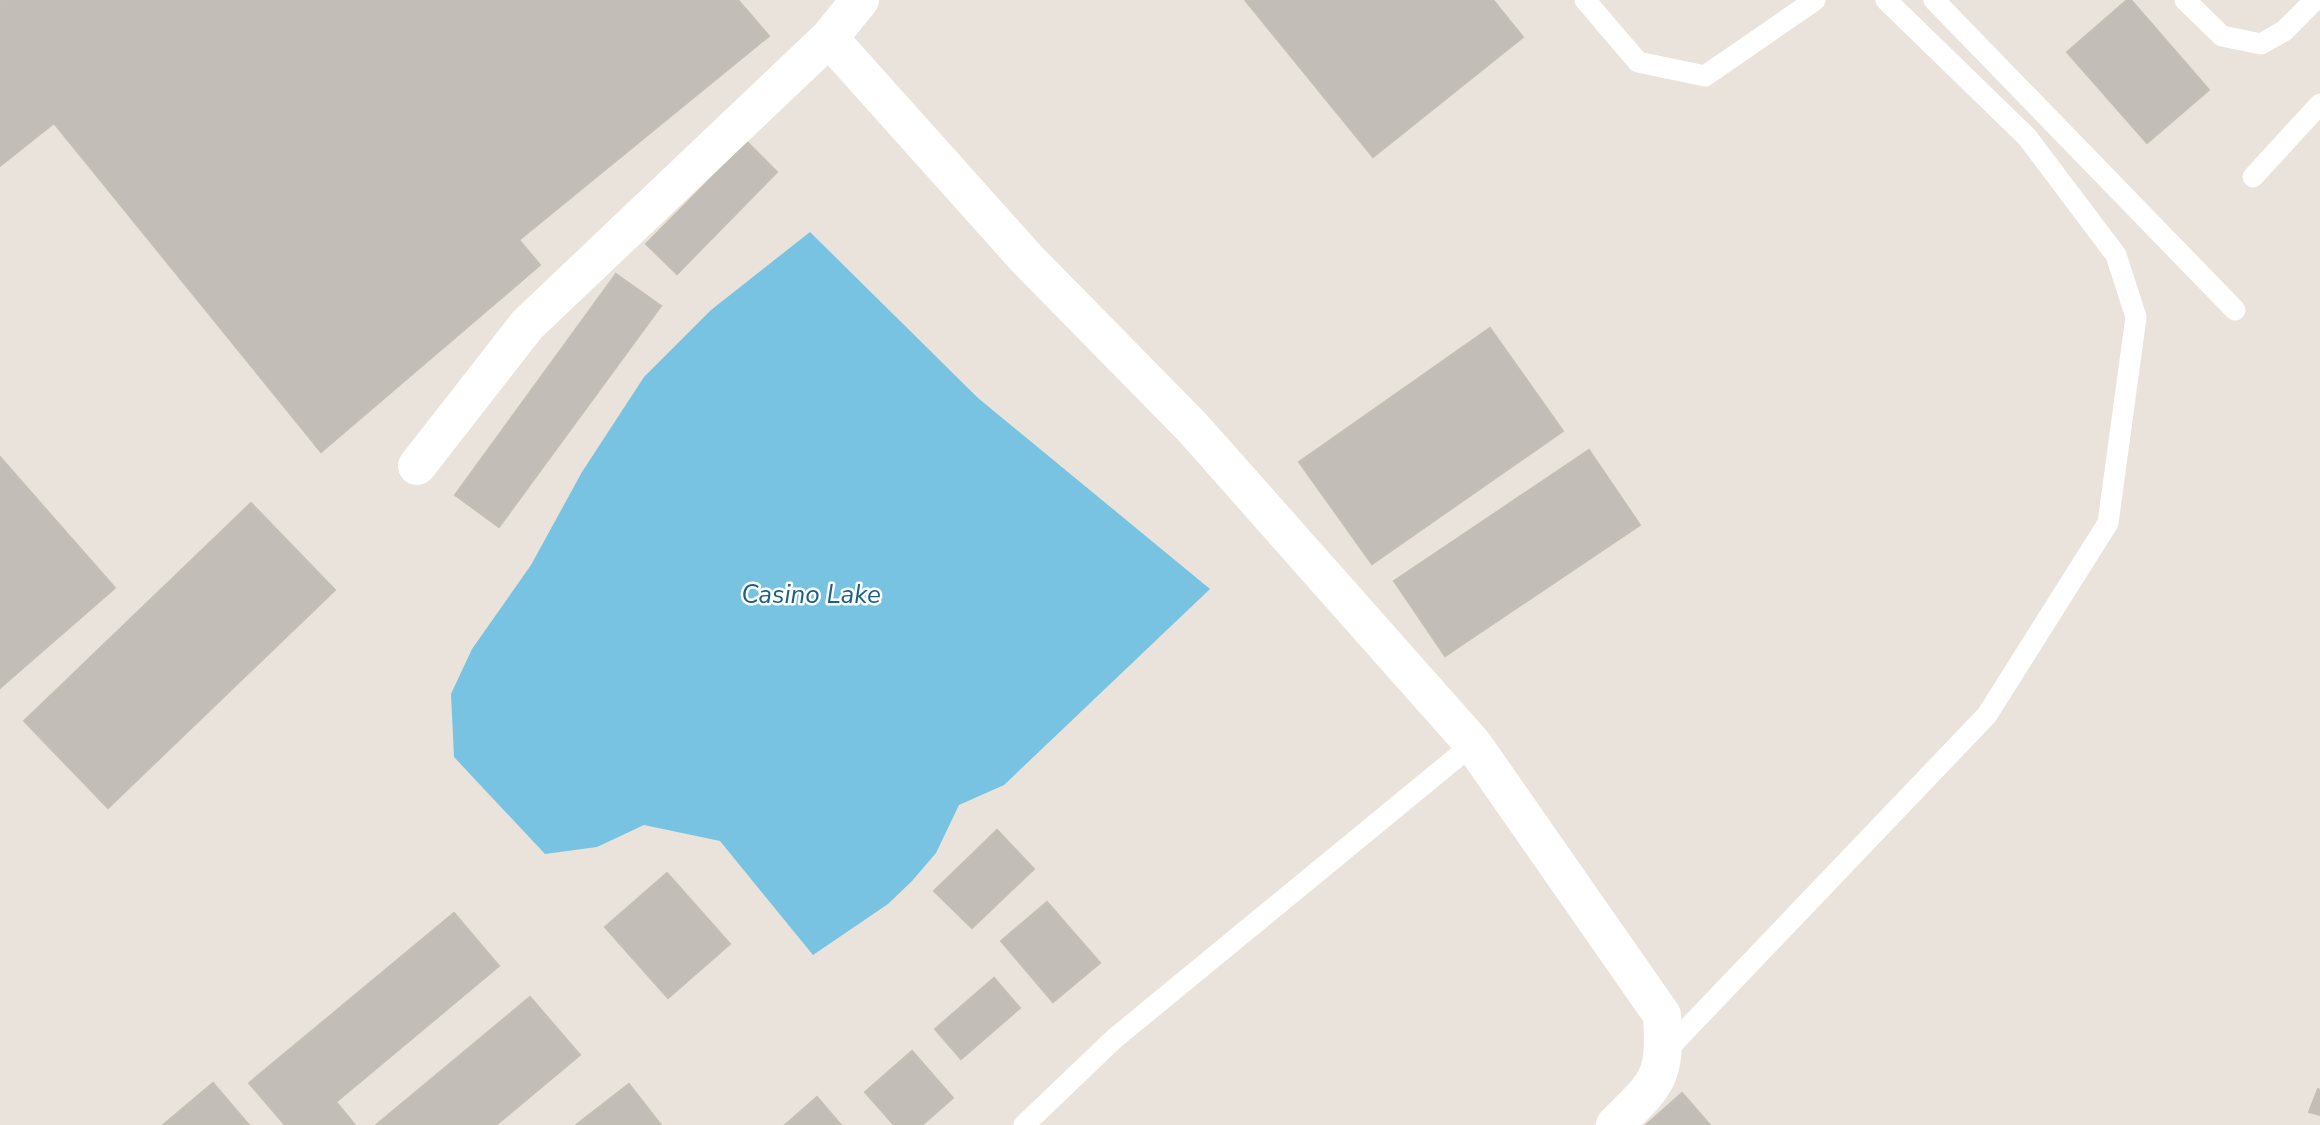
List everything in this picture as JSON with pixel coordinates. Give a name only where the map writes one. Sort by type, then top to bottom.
[{"type":"street","points":[[417,466],[527,325],[829,38],[860,0]]},
{"type":"street","points":[[829,38],[1026,258],[1192,427],[1473,744],[1662,1015],[1664,1053],[1655,1085],[1615,1125]]},
{"type":"lane","points":[[1585,0],[1638,62],[1705,76],[1815,0]]},
{"type":"lane","points":[[1664,1053],[1987,715],[2108,523],[2136,317],[2116,255],[2027,137],[1886,0]]},
{"type":"lane","points":[[1934,0],[2235,310]]},
{"type":"lane","points":[[2185,0],[2222,36],[2261,44],[2284,31],[2315,0]]},
{"type":"lane","points":[[2253,177],[2320,103]]},
{"type":"lane","points":[[1024,1125],[1114,1039],[1473,744]]},
{"type":"water","name":"Casino Lake","points":[[810,232],[978,398],[1210,589],[1004,785],[959,805],[936,853],[888,904],[813,955],[720,841],[644,825],[597,847],[545,854],[454,757],[451,694],[472,649],[531,565],[582,472],[644,377],[711,310]]},
{"type":"building","points":[[0,0],[738,0],[769,36],[519,240],[540,265],[321,452],[54,123],[0,166]]},
{"type":"building","points":[[1245,0],[1493,0],[1523,37],[1373,157]]},
{"type":"building","points":[[2127,0],[2131,0],[2209,90],[2147,143],[2067,52]]},
{"type":"building","points":[[747,142],[777,172],[677,274],[646,244]]},
{"type":"building","points":[[616,274],[661,306],[499,527],[455,495]]},
{"type":"building","points":[[1490,328],[1563,431],[1372,564],[1299,462]]},
{"type":"building","points":[[1589,450],[1640,525],[1445,656],[1394,581]]},
{"type":"building","points":[[0,457],[115,588],[0,688]]},
{"type":"building","points":[[251,503],[335,590],[108,808],[24,721]]},
{"type":"building","points":[[997,830],[1034,869],[972,928],[934,891]]},
{"type":"building","points":[[667,873],[730,944],[668,998],[605,927]]},
{"type":"building","points":[[1047,902],[1100,963],[1053,1002],[1001,941]]},
{"type":"building","points":[[454,913],[499,966],[336,1102],[355,1125],[285,1125],[249,1083]]},
{"type":"building","points":[[994,978],[1020,1008],[961,1059],[935,1029]]},
{"type":"building","points":[[530,997],[580,1055],[496,1125],[376,1125]]},
{"type":"building","points":[[912,1051],[953,1098],[922,1125],[894,1125],[865,1092]]},
{"type":"building","points":[[213,1083],[249,1125],[163,1125]]},
{"type":"building","points":[[629,1084],[661,1125],[576,1125]]},
{"type":"building","points":[[2318,1089],[2320,1090],[2320,1115],[2309,1112]]},
{"type":"building","points":[[1682,1093],[1710,1125],[1646,1125]]},
{"type":"building","points":[[817,1097],[841,1125],[785,1125]]}]
